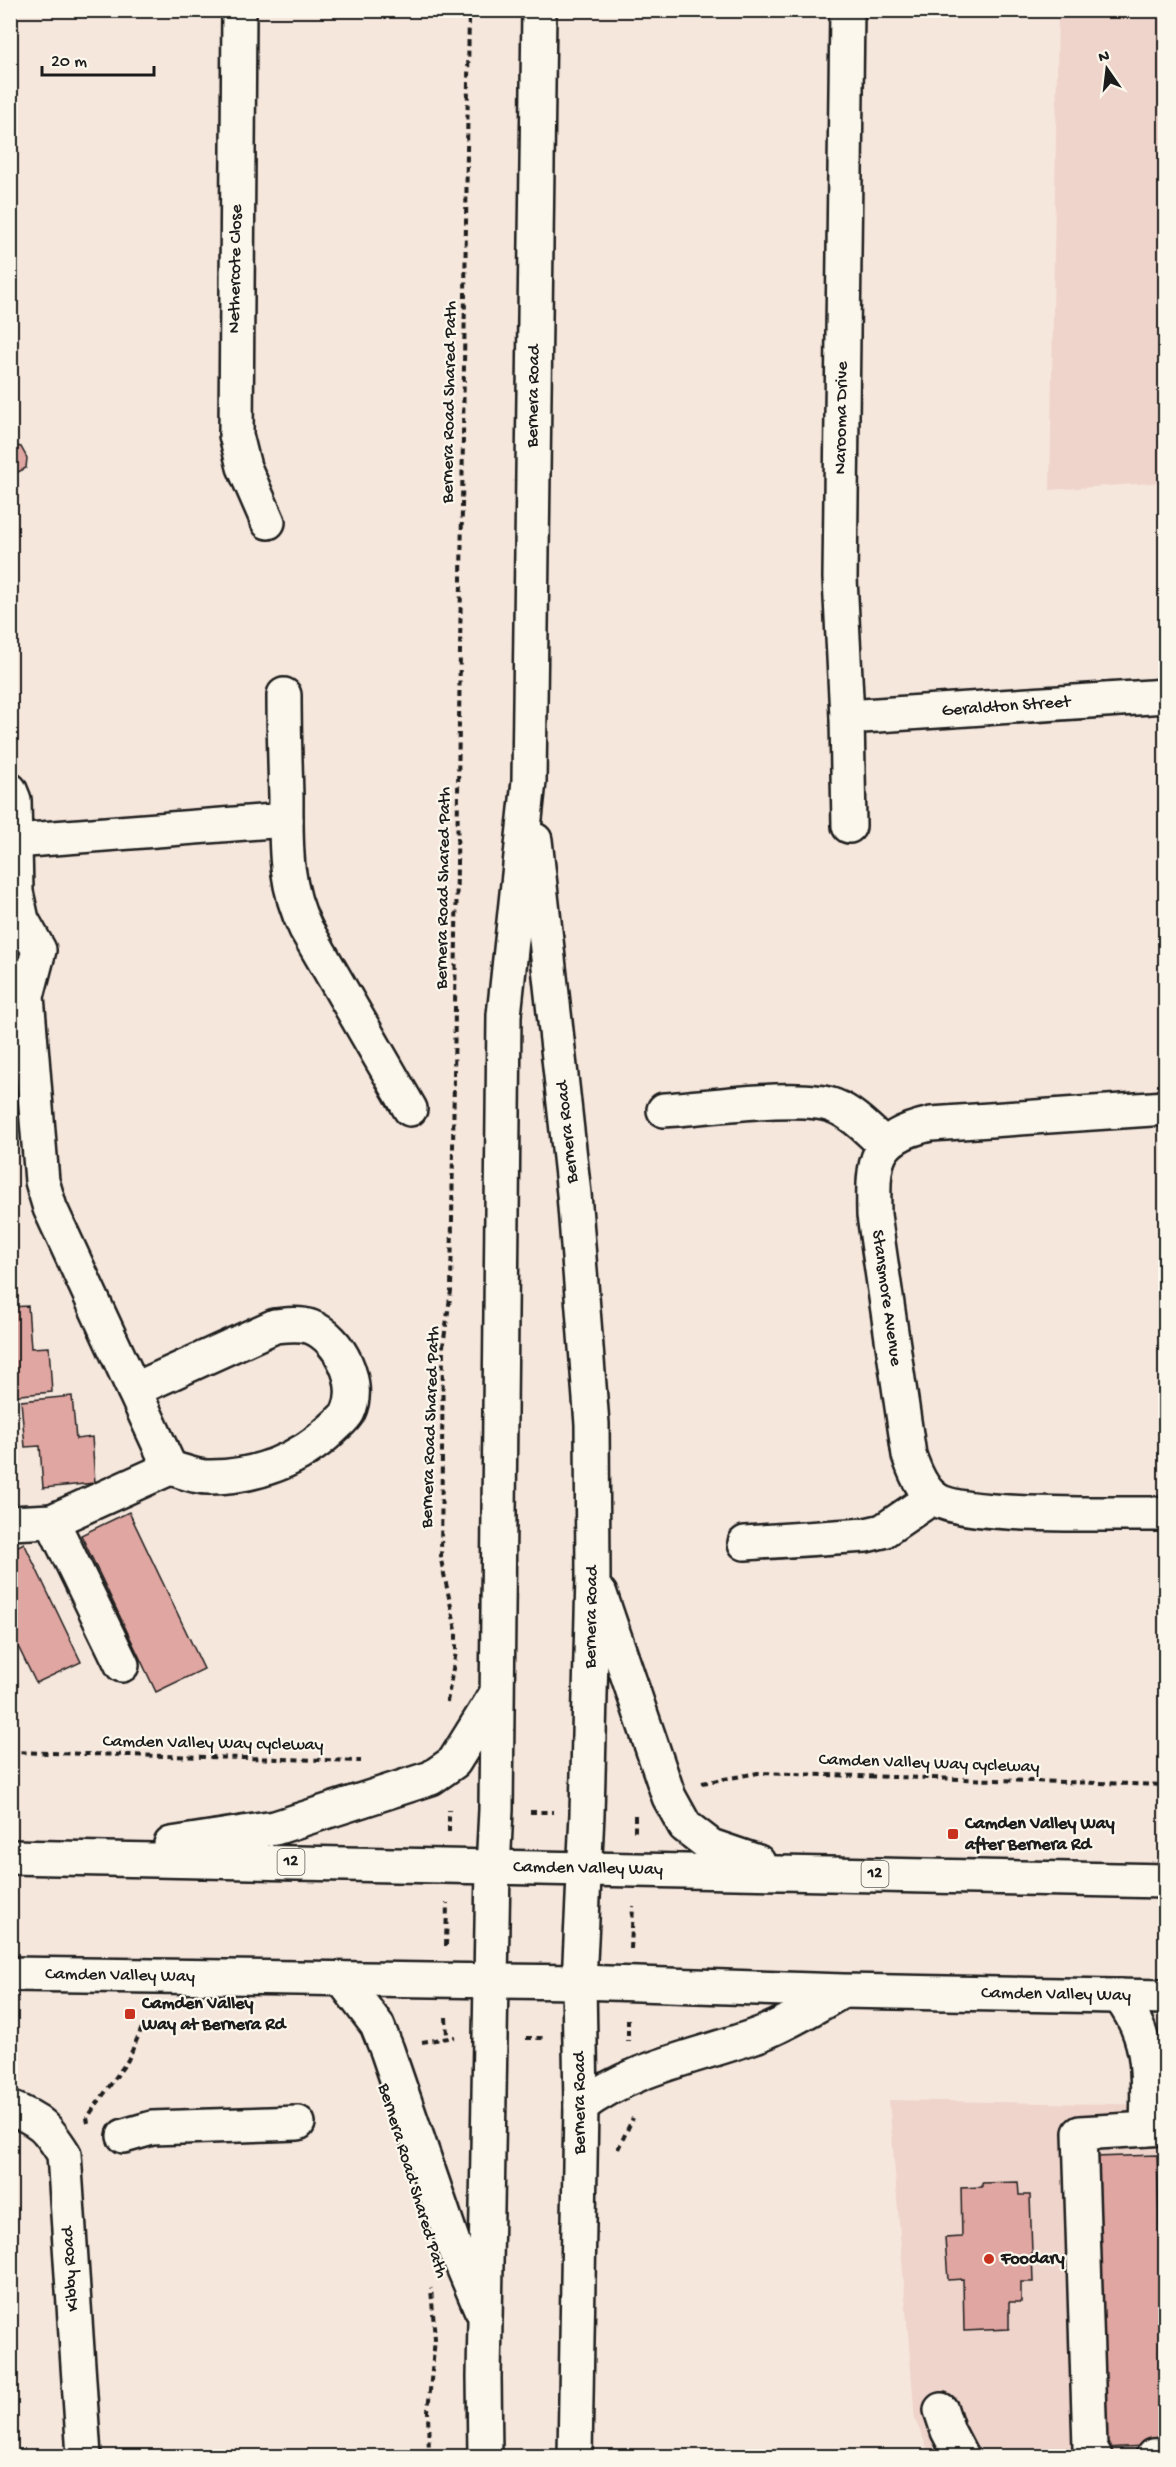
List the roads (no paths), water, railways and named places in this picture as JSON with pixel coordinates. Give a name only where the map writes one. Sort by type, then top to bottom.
[{"type":"main road","name":"Nethercote Close","points":[[240,10],[236,435],[244,467],[268,522]]},
{"type":"main road","name":"Bernera Road","points":[[485,2457],[485,2319],[496,1810],[504,1014],[528,781],[539,10]]},
{"type":"main road","name":"Narooma Drive","points":[[847,10],[840,578],[847,717],[849,826]]},
{"type":"main road","points":[[284,695],[286,853],[290,889],[306,929],[410,1109]]},
{"type":"main road","name":"Geraldton Street","points":[[847,717],[1166,696]]},
{"type":"main road","name":"Bernera Road","points":[[528,781],[557,1031],[583,1290],[592,1424],[593,1576],[579,1982],[581,2106],[574,2457]]},
{"type":"main road","points":[[12,797],[16,892],[22,920],[39,950],[27,996],[42,1181],[50,1208],[171,1468]]},
{"type":"main road","points":[[15,842],[286,820]]},
{"type":"main road","points":[[664,1110],[778,1102],[810,1102],[831,1105],[847,1113],[885,1145],[909,1129],[931,1124],[1166,1108]]},
{"type":"main road","name":"Stansmore Avenue","points":[[885,1145],[878,1157],[873,1174],[874,1215],[909,1455],[913,1469],[933,1497]]},
{"type":"main road","points":[[10,1523],[52,1521],[171,1468],[208,1478],[235,1476],[268,1468],[303,1452],[323,1437],[348,1413],[353,1394],[348,1364],[333,1344],[312,1328],[290,1324],[275,1326],[134,1390]]},
{"type":"main road","points":[[745,1543],[866,1535],[890,1527],[933,1497],[945,1504],[991,1511],[1166,1514]]},
{"type":"main road","points":[[52,1521],[122,1665]]},
{"type":"main road","points":[[593,1576],[669,1797],[685,1826],[711,1846],[790,1872]]},
{"type":"main road","points":[[90,1858],[275,1828],[356,1804],[431,1778],[454,1762],[496,1694]]},
{"type":"main road","name":"Camden Valley Way","points":[[10,1857],[1166,1881]]},
{"type":"main road","name":"Camden Valley Way","points":[[10,1974],[579,1982],[843,1991],[1166,1997]]},
{"type":"main road","points":[[342,1979],[372,2019],[380,2034],[455,2248],[485,2319]]},
{"type":"main road","points":[[581,2106],[601,2091],[640,2074],[765,2032],[843,1991]]},
{"type":"main road","points":[[1095,2457],[1090,2447],[1080,2133],[1156,2128],[1146,2048],[1137,2022],[1119,1996]]},
{"type":"main road","name":"Kibby Road","points":[[10,2108],[35,2118],[51,2133],[64,2154],[84,2457]]},
{"type":"main road","points":[[124,2136],[152,2128],[298,2123]]},
{"type":"main road","points":[[941,2410],[961,2457]]},
{"type":"main road","points":[[1153,2457],[1166,2455]]},
{"type":"place","name":"Camden Valley Way after Bernera Rd","points":[[953,1834]]},
{"type":"place","name":"Camden Valley Way at Bernera Rd","points":[[130,2014]]},
{"type":"place","name":"Foodary","points":[[989,2259]]}]
